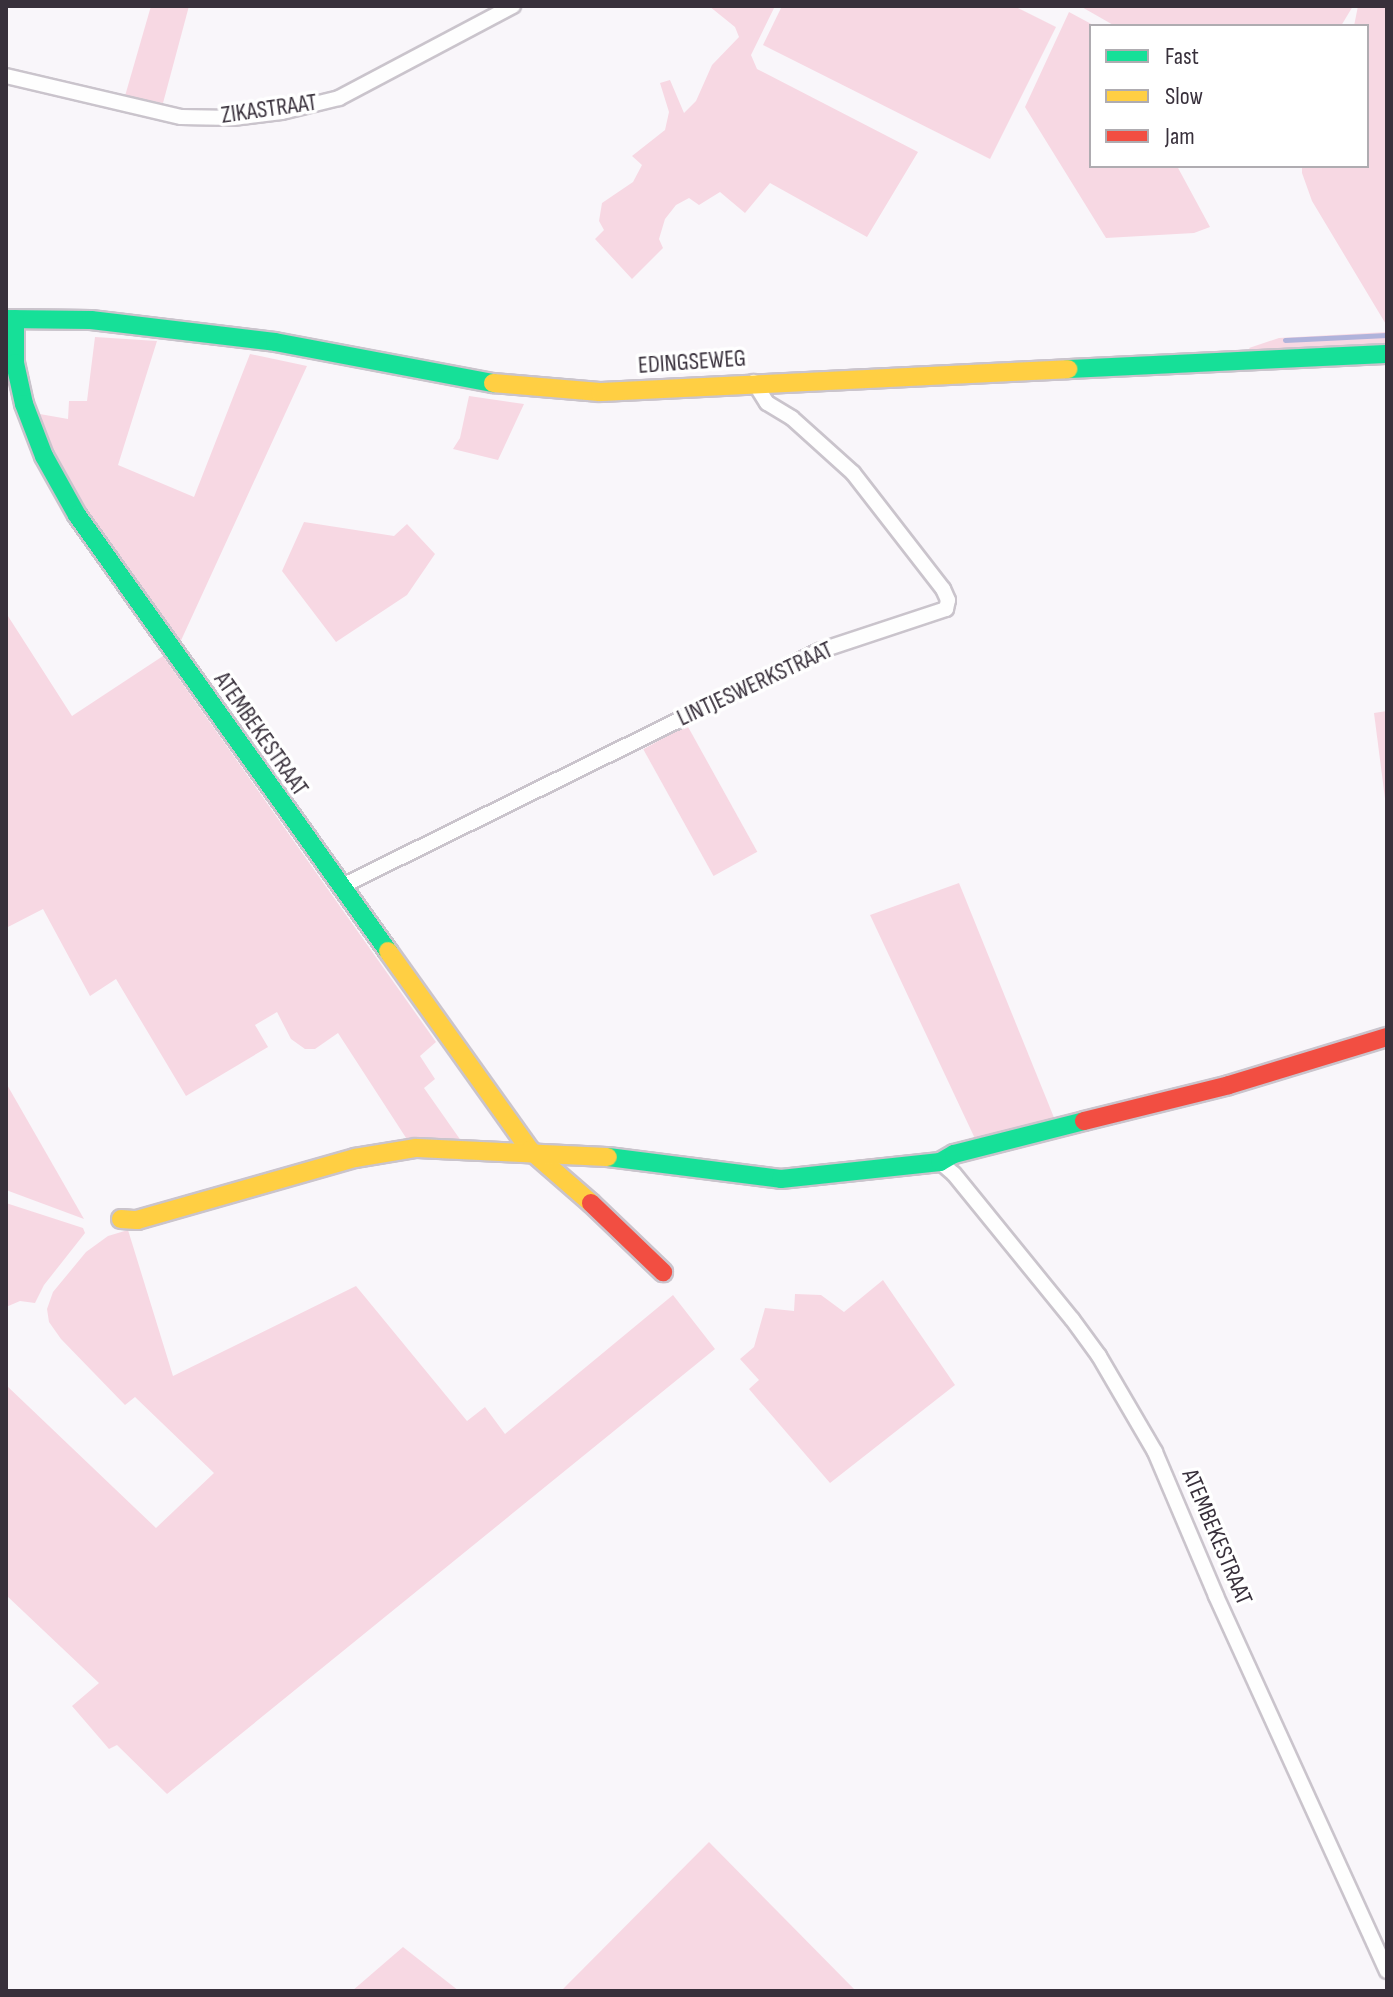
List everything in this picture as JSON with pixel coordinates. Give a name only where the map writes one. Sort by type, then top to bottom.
[{"type":"street","name":"ZIKASTRAAT","points":[[6,76],[181,117],[233,118],[282,112],[339,98],[513,6]]},
{"type":"street","name":"EDINGSEWEG","points":[[10,319],[91,320],[249,338],[518,388],[600,392],[754,382],[1387,354]]},
{"type":"street","name":"ATEMBEKESTRAAT","points":[[10,319],[24,404],[44,456],[64,491],[340,887],[530,1150],[609,1218],[663,1272]]},
{"type":"street","name":"LINTJESWERKSTRAAT","points":[[340,887],[819,651],[946,609],[948,600],[943,589],[853,473],[792,418],[767,403],[754,382]]},
{"type":"street","points":[[121,1219],[137,1220],[355,1158],[416,1148],[530,1150],[651,1160],[781,1179],[940,1162],[954,1154],[1229,1085],[1387,1037]]},
{"type":"street","name":"ATEMBEKESTRAAT","points":[[940,1162],[954,1174],[1072,1319],[1099,1356],[1155,1452],[1216,1596],[1387,1971]]},
{"type":"shaded area","points":[[151,6],[189,6],[163,103],[125,96]]},
{"type":"shaded area","points":[[709,6],[775,6],[751,55],[757,69],[918,152],[867,237],[770,183],[745,213],[720,192],[699,205],[689,198],[676,205],[665,219],[659,239],[663,248],[632,279],[595,239],[604,230],[599,221],[602,203],[633,182],[642,165],[632,156],[665,130],[669,112],[660,83],[670,80],[684,113],[696,101],[712,65],[739,37],[735,27]]},
{"type":"shaded area","points":[[782,6],[1014,6],[1056,27],[990,159],[763,45]]},
{"type":"shaded area","points":[[1080,6],[1353,6],[1342,24],[1112,24]]},
{"type":"shaded area","points":[[1358,6],[1387,6],[1387,326],[1312,201],[1302,173],[1302,168],[1369,168],[1369,24],[1354,24]]},
{"type":"shaded area","points":[[1069,12],[1091,24],[1089,168],[1178,168],[1210,227],[1194,233],[1106,238],[1025,107]]},
{"type":"shaded area","points":[[1387,332],[1387,346],[1252,352],[1249,348],[1279,338]]},
{"type":"shaded area","points":[[95,337],[157,341],[118,465],[194,497],[250,354],[307,366],[178,647],[75,499],[34,413],[68,419],[69,401],[87,401]]},
{"type":"shaded area","points":[[469,396],[524,404],[498,460],[453,449],[460,438]]},
{"type":"shaded area","points":[[304,522],[394,536],[407,524],[435,554],[407,595],[336,642],[282,571]]},
{"type":"shaded area","points":[[6,613],[72,716],[163,656],[436,1042],[420,1056],[435,1079],[424,1088],[464,1145],[410,1144],[338,1033],[315,1049],[305,1049],[291,1039],[277,1012],[255,1025],[268,1047],[186,1096],[116,979],[90,996],[43,909],[6,928]]},
{"type":"shaded area","points":[[1387,711],[1387,814],[1374,713]]},
{"type":"shaded area","points":[[687,725],[757,852],[714,876],[643,749]]},
{"type":"shaded area","points":[[959,883],[1057,1125],[978,1145],[870,915]]},
{"type":"shaded area","points":[[6,1083],[84,1219],[6,1190]]},
{"type":"shaded area","points":[[6,1203],[83,1228],[85,1233],[44,1285],[35,1303],[20,1301],[6,1307]]},
{"type":"shaded area","points":[[128,1230],[173,1376],[356,1286],[467,1421],[485,1407],[505,1434],[673,1295],[715,1349],[167,1794],[117,1745],[109,1749],[72,1706],[99,1683],[6,1595],[6,1385],[156,1528],[214,1473],[135,1397],[125,1405],[61,1339],[49,1322],[47,1309],[53,1292],[86,1252],[108,1236]]},
{"type":"shaded area","points":[[883,1280],[955,1385],[830,1483],[749,1389],[759,1380],[740,1359],[754,1347],[765,1308],[794,1311],[795,1294],[821,1295],[844,1312]]},
{"type":"shaded area","points":[[709,1842],[856,1991],[561,1991]]},
{"type":"shaded area","points":[[403,1947],[459,1991],[352,1991]]},
{"type":"waterway","points":[[1285,340],[1387,335]]},
{"type":"traffic: fast","points":[[6,319],[91,320],[275,342],[493,383]]},
{"type":"traffic: fast","points":[[15,319],[15,363],[24,404],[44,456],[77,515],[388,951]]},
{"type":"traffic: fast","points":[[1068,369],[1387,354]]},
{"type":"traffic: fast","points":[[608,1157],[781,1179],[940,1162],[954,1154],[1084,1121]]},
{"type":"traffic: slow","points":[[493,383],[600,392],[1068,369]]},
{"type":"traffic: slow","points":[[388,951],[530,1150],[591,1203]]},
{"type":"traffic: slow","points":[[121,1219],[137,1220],[355,1158],[416,1148],[608,1157]]},
{"type":"traffic: jam","points":[[1084,1121],[1229,1085],[1387,1037]]},
{"type":"traffic: jam","points":[[591,1203],[663,1272]]}]
